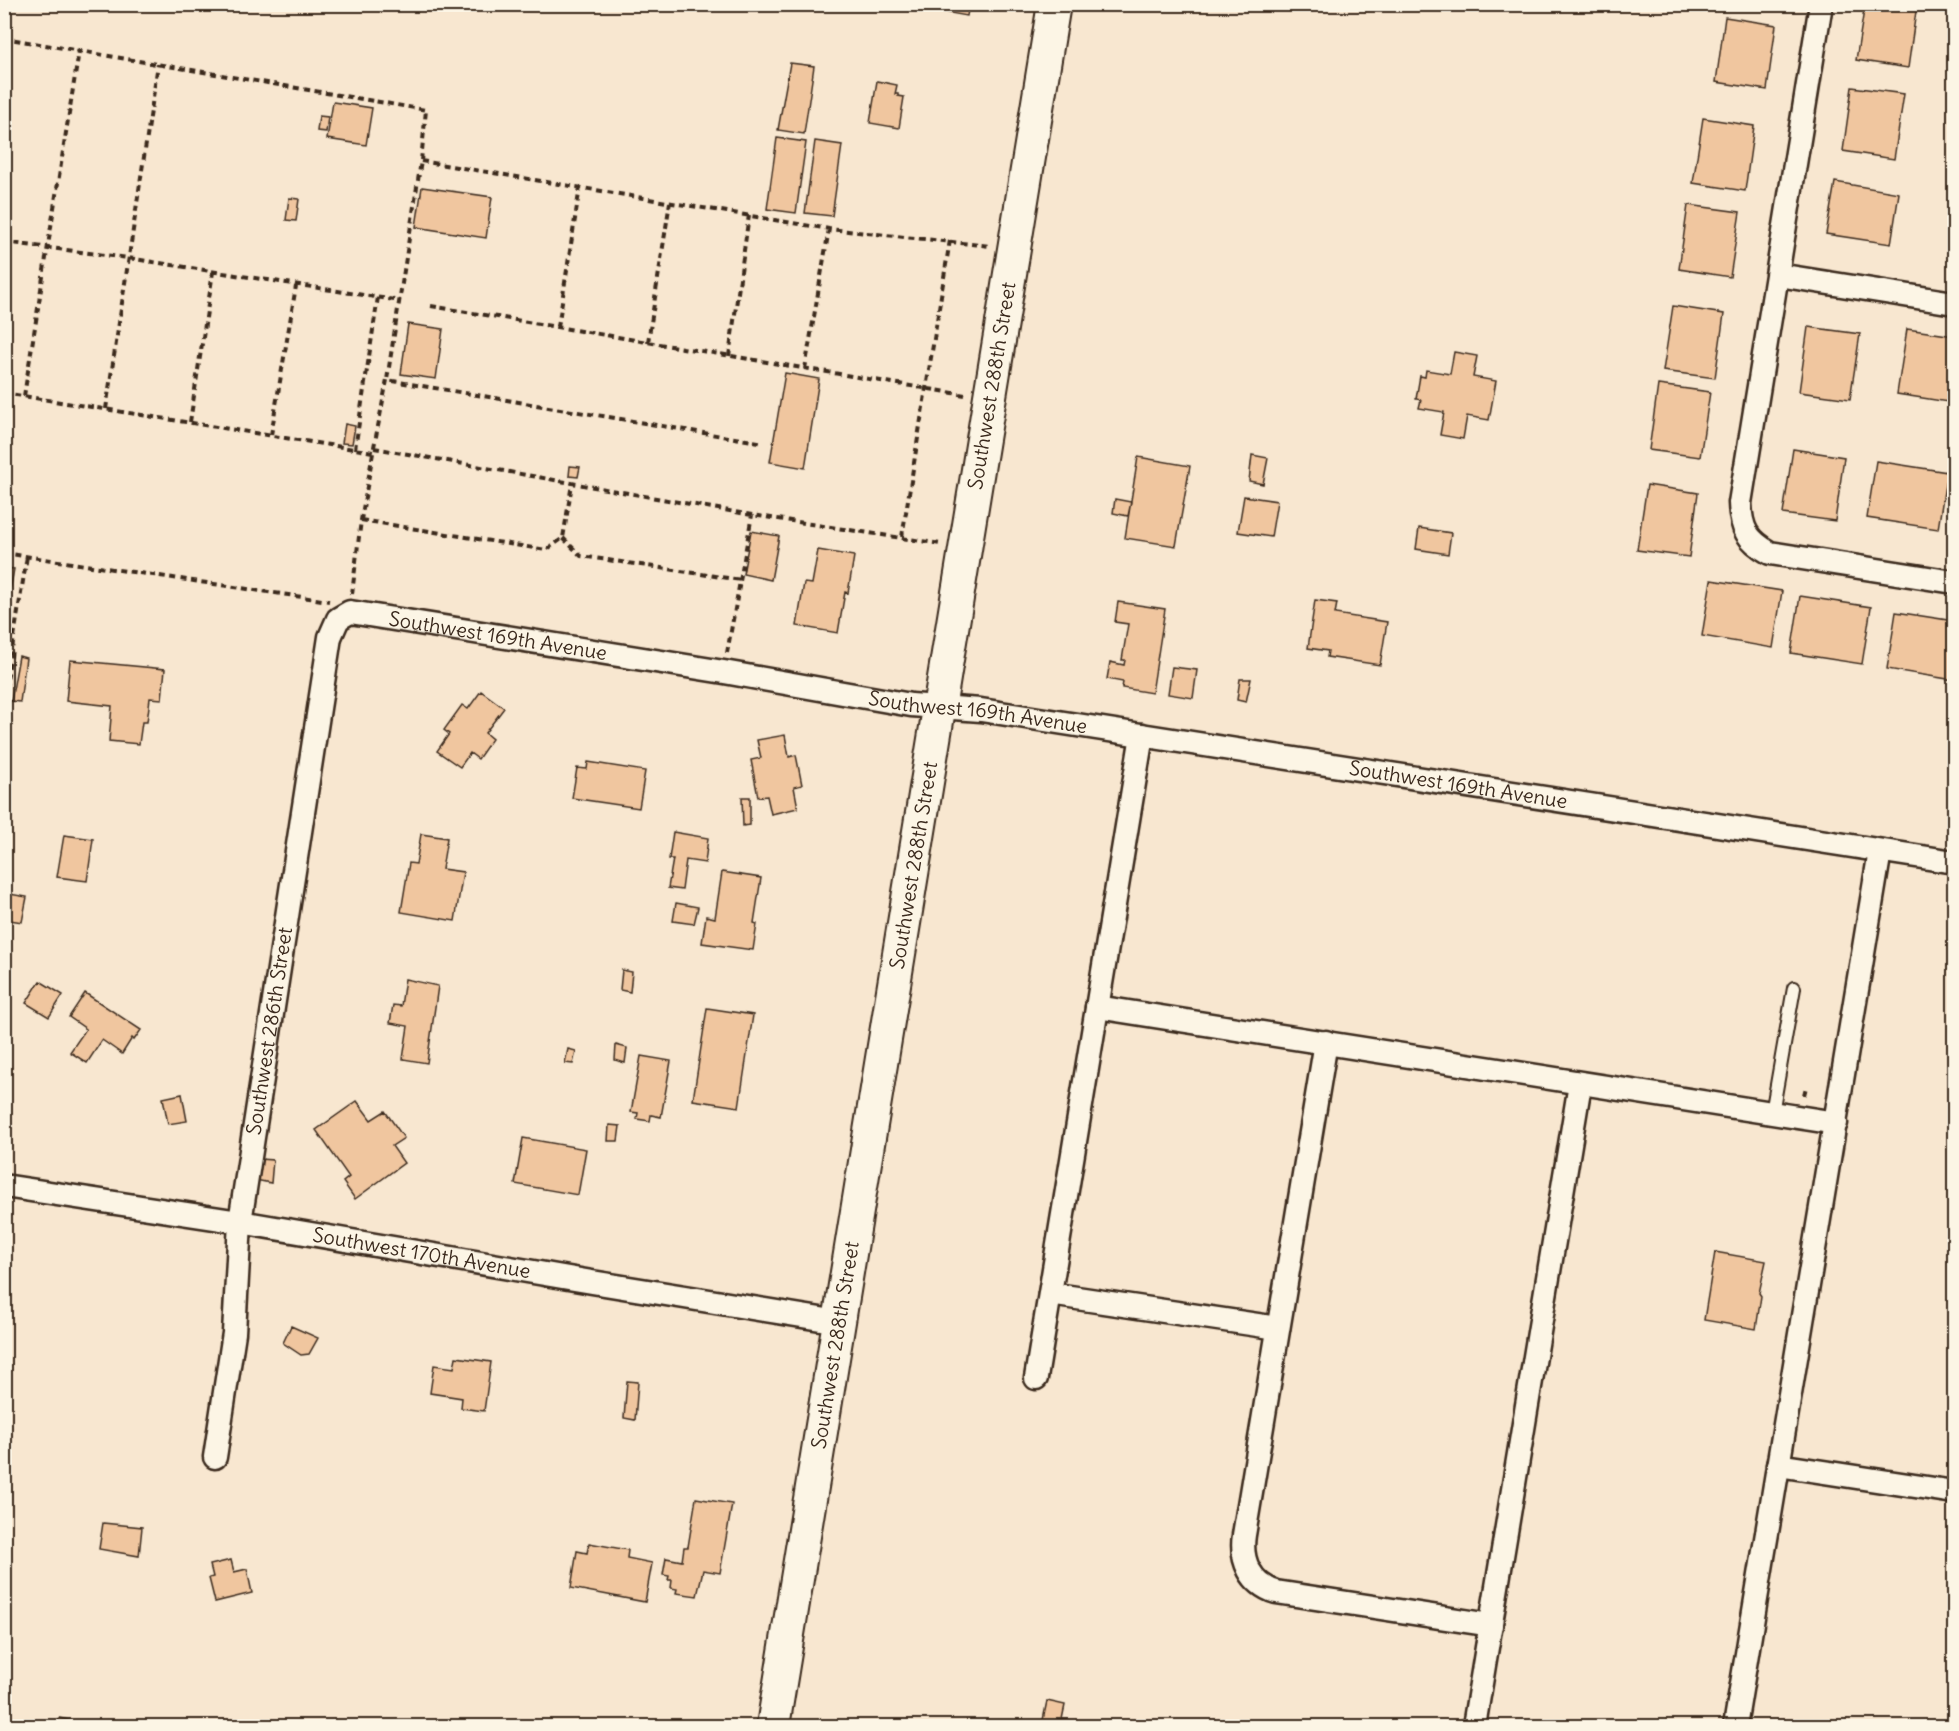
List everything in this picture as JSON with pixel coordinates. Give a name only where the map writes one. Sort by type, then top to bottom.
[{"type":"street","name":"Southwest 288th Street","points":[[773,1726],[1054,4]]},
{"type":"street","points":[[1821,4],[1740,502],[1741,520],[1747,535],[1756,545],[1770,553],[1954,582]]},
{"type":"street","points":[[1778,275],[1954,303]]},
{"type":"street","name":"Southwest 169th Avenue","points":[[350,612],[724,672],[912,705],[981,710],[1954,862]]},
{"type":"street","name":"Southwest 286th Street","points":[[215,1457],[234,1333],[240,1222],[330,637],[338,619],[350,612]]},
{"type":"street","points":[[1036,1378],[1142,735]]},
{"type":"street","points":[[1736,1726],[1880,851]]},
{"type":"street","points":[[1097,1007],[1836,1123]]},
{"type":"street","points":[[1326,1042],[1243,1543],[1245,1562],[1250,1573],[1265,1587],[1282,1593],[1491,1625]]},
{"type":"street","points":[[1474,1726],[1580,1084]]},
{"type":"street","name":"Southwest 170th Avenue","points":[[4,1186],[240,1222],[839,1322]]},
{"type":"street","points":[[1050,1294],[1278,1328]]},
{"type":"street","points":[[1778,1465],[1954,1492]]},
{"type":"lane","points":[[1772,1113],[1794,988]]},
{"type":"path","points":[[4,9],[10,4]]},
{"type":"path","points":[[4,38],[426,110],[422,161],[387,380],[361,520],[350,612]]},
{"type":"path","points":[[24,396],[79,51]]},
{"type":"path","points":[[106,409],[158,64]]},
{"type":"path","points":[[422,161],[829,228],[1014,249]]},
{"type":"path","points":[[558,327],[580,187]]},
{"type":"path","points":[[648,342],[670,202]]},
{"type":"path","points":[[729,356],[748,215]]},
{"type":"path","points":[[805,369],[829,228]]},
{"type":"path","points":[[902,537],[950,240]]},
{"type":"path","points":[[4,242],[48,246],[400,301]]},
{"type":"path","points":[[190,422],[213,272]]},
{"type":"path","points":[[271,435],[296,286]]},
{"type":"path","points":[[356,449],[378,297]]},
{"type":"path","points":[[431,306],[990,399]]},
{"type":"path","points":[[387,380],[764,443]]},
{"type":"path","points":[[4,393],[374,450],[752,515],[966,546]]},
{"type":"path","points":[[361,520],[546,549],[563,538],[572,484]]},
{"type":"path","points":[[724,672],[752,515]]},
{"type":"path","points":[[563,538],[580,556],[741,580]]},
{"type":"path","points":[[4,553],[339,603],[350,612]]},
{"type":"path","points":[[4,699],[27,556]]},
{"type":"path","points":[[1804,1095],[1806,1086]]},
{"type":"building","points":[[934,4],[969,4],[967,16],[933,10]]},
{"type":"building","points":[[1865,4],[1917,4],[1908,68],[1856,60]]},
{"type":"building","points":[[1725,17],[1776,25],[1767,90],[1716,82]]},
{"type":"building","points":[[790,63],[814,66],[804,134],[778,130]]},
{"type":"building","points":[[877,81],[897,85],[895,94],[904,97],[899,128],[870,123]]},
{"type":"building","points":[[1852,87],[1904,94],[1894,159],[1843,151]]},
{"type":"building","points":[[333,102],[372,108],[366,145],[327,139]]},
{"type":"building","points":[[319,116],[328,117],[326,132],[317,131]]},
{"type":"building","points":[[1703,118],[1754,126],[1745,191],[1693,183]]},
{"type":"building","points":[[777,138],[806,142],[796,213],[767,209]]},
{"type":"building","points":[[815,141],[842,145],[832,216],[805,213]]},
{"type":"building","points":[[1835,182],[1899,193],[1891,244],[1826,234]]},
{"type":"building","points":[[422,187],[492,197],[486,238],[416,227]]},
{"type":"building","points":[[289,198],[299,199],[296,221],[286,220]]},
{"type":"building","points":[[1688,205],[1740,212],[1730,277],[1679,269]]},
{"type":"building","points":[[1673,306],[1724,314],[1715,378],[1663,371]]},
{"type":"building","points":[[408,324],[443,329],[436,379],[401,374]]},
{"type":"building","points":[[1808,327],[1860,334],[1850,399],[1799,392]]},
{"type":"building","points":[[1907,329],[1954,336],[1954,360],[1948,402],[1897,394]]},
{"type":"building","points":[[1454,352],[1477,356],[1473,377],[1496,381],[1489,420],[1467,416],[1463,439],[1440,435],[1444,412],[1419,408],[1421,400],[1416,399],[1420,376],[1425,377],[1426,370],[1450,374]]},
{"type":"building","points":[[785,373],[819,379],[805,468],[770,462]]},
{"type":"building","points":[[1658,385],[1710,392],[1700,457],[1649,450]]},
{"type":"building","points":[[345,424],[355,426],[352,444],[342,443]]},
{"type":"building","points":[[1793,449],[1844,457],[1835,521],[1783,514]]},
{"type":"building","points":[[1252,455],[1268,458],[1263,484],[1249,481]]},
{"type":"building","points":[[1138,457],[1190,466],[1176,546],[1125,538]]},
{"type":"building","points":[[1876,461],[1947,472],[1938,529],[1867,518]]},
{"type":"building","points":[[570,466],[580,467],[578,477],[569,476]]},
{"type":"building","points":[[1647,485],[1698,493],[1689,557],[1637,550]]},
{"type":"building","points":[[1244,496],[1277,501],[1271,537],[1238,532]]},
{"type":"building","points":[[1115,499],[1131,502],[1128,516],[1113,513]]},
{"type":"building","points":[[1419,528],[1451,533],[1448,554],[1416,549]]},
{"type":"building","points":[[751,531],[779,536],[771,580],[743,574]]},
{"type":"building","points":[[818,550],[854,556],[838,633],[797,626],[804,583],[812,584]]},
{"type":"building","points":[[4,568],[14,569],[4,624]]},
{"type":"building","points":[[1711,580],[1782,591],[1773,648],[1702,636]]},
{"type":"building","points":[[1800,596],[1871,607],[1862,664],[1791,653]]},
{"type":"building","points":[[1315,600],[1337,603],[1335,614],[1387,622],[1380,665],[1327,657],[1328,651],[1308,648]]},
{"type":"building","points":[[1118,602],[1165,609],[1152,693],[1122,688],[1123,682],[1107,679],[1110,662],[1124,665],[1125,660],[1122,660],[1128,624],[1115,622]]},
{"type":"building","points":[[1896,612],[1954,621],[1954,680],[1887,669]]},
{"type":"building","points":[[19,656],[26,658],[20,702],[11,701]]},
{"type":"building","points":[[70,660],[165,669],[162,699],[150,698],[147,722],[142,722],[139,744],[109,741],[112,706],[66,701]]},
{"type":"building","points":[[1172,667],[1197,670],[1193,698],[1168,694]]},
{"type":"building","points":[[1240,679],[1251,679],[1246,702],[1237,700]]},
{"type":"building","points":[[481,691],[504,708],[485,733],[492,739],[478,759],[470,753],[460,767],[437,751],[449,734],[444,730],[462,705],[468,709]]},
{"type":"building","points":[[785,735],[789,757],[796,755],[802,785],[794,787],[798,808],[771,814],[767,796],[758,797],[751,760],[761,758],[757,740]]},
{"type":"building","points":[[588,762],[645,771],[639,808],[572,798],[577,768],[587,769]]},
{"type":"building","points":[[742,797],[750,797],[750,825],[743,826]]},
{"type":"building","points":[[673,832],[708,838],[705,863],[686,860],[682,890],[668,888],[673,859],[669,859]]},
{"type":"building","points":[[421,834],[447,838],[442,869],[463,872],[455,921],[401,912],[409,863],[416,864]]},
{"type":"building","points":[[64,835],[93,839],[87,881],[57,877]]},
{"type":"building","points":[[722,872],[761,878],[754,923],[757,924],[753,950],[702,943],[706,916],[715,918]]},
{"type":"building","points":[[4,893],[27,897],[22,922],[4,919]]},
{"type":"building","points":[[676,903],[698,907],[694,924],[673,921]]},
{"type":"building","points":[[622,970],[632,972],[630,992],[620,990]]},
{"type":"building","points":[[405,979],[438,986],[427,1063],[403,1059],[408,1026],[390,1023],[393,1005],[401,1006]]},
{"type":"building","points":[[40,981],[63,995],[49,1017],[26,1003]]},
{"type":"building","points":[[85,993],[141,1030],[134,1040],[132,1038],[122,1054],[102,1040],[87,1063],[70,1052],[86,1029],[69,1017]]},
{"type":"building","points":[[707,1008],[753,1015],[739,1107],[693,1100]]},
{"type":"building","points":[[616,1045],[627,1048],[625,1063],[615,1060]]},
{"type":"building","points":[[568,1049],[576,1051],[573,1064],[565,1063]]},
{"type":"building","points":[[641,1056],[671,1061],[661,1117],[651,1115],[650,1121],[637,1119],[638,1113],[631,1112]]},
{"type":"building","points":[[182,1094],[187,1121],[168,1124],[163,1098]]},
{"type":"building","points":[[357,1101],[371,1120],[385,1111],[404,1138],[392,1146],[404,1163],[355,1199],[343,1182],[349,1177],[316,1130]]},
{"type":"building","points":[[609,1125],[620,1126],[618,1141],[608,1141]]},
{"type":"building","points":[[523,1138],[586,1149],[578,1195],[515,1184]]},
{"type":"building","points":[[259,1159],[273,1160],[271,1183],[255,1180]]},
{"type":"building","points":[[1715,1252],[1766,1261],[1759,1293],[1761,1296],[1756,1329],[1704,1320]]},
{"type":"building","points":[[291,1326],[318,1338],[309,1354],[301,1355],[283,1343]]},
{"type":"building","points":[[456,1357],[491,1362],[484,1411],[461,1408],[462,1398],[430,1393],[434,1365],[454,1368]]},
{"type":"building","points":[[627,1381],[638,1382],[635,1420],[624,1418]]},
{"type":"building","points":[[696,1498],[732,1504],[720,1573],[703,1570],[697,1596],[676,1593],[677,1589],[671,1588],[672,1580],[668,1580],[669,1576],[663,1575],[666,1558],[682,1561],[684,1547],[688,1547]]},
{"type":"building","points":[[103,1523],[142,1527],[139,1556],[99,1549]]},
{"type":"building","points":[[589,1543],[628,1550],[627,1558],[652,1563],[645,1602],[571,1588],[577,1551],[587,1553]]},
{"type":"building","points":[[231,1560],[234,1572],[247,1569],[252,1593],[215,1602],[209,1578],[213,1577],[210,1565]]},
{"type":"building","points":[[1047,1701],[1065,1705],[1061,1724],[1043,1720]]},
{"type":"building","points":[[59,1718],[84,1723],[116,1726],[58,1726]]}]
